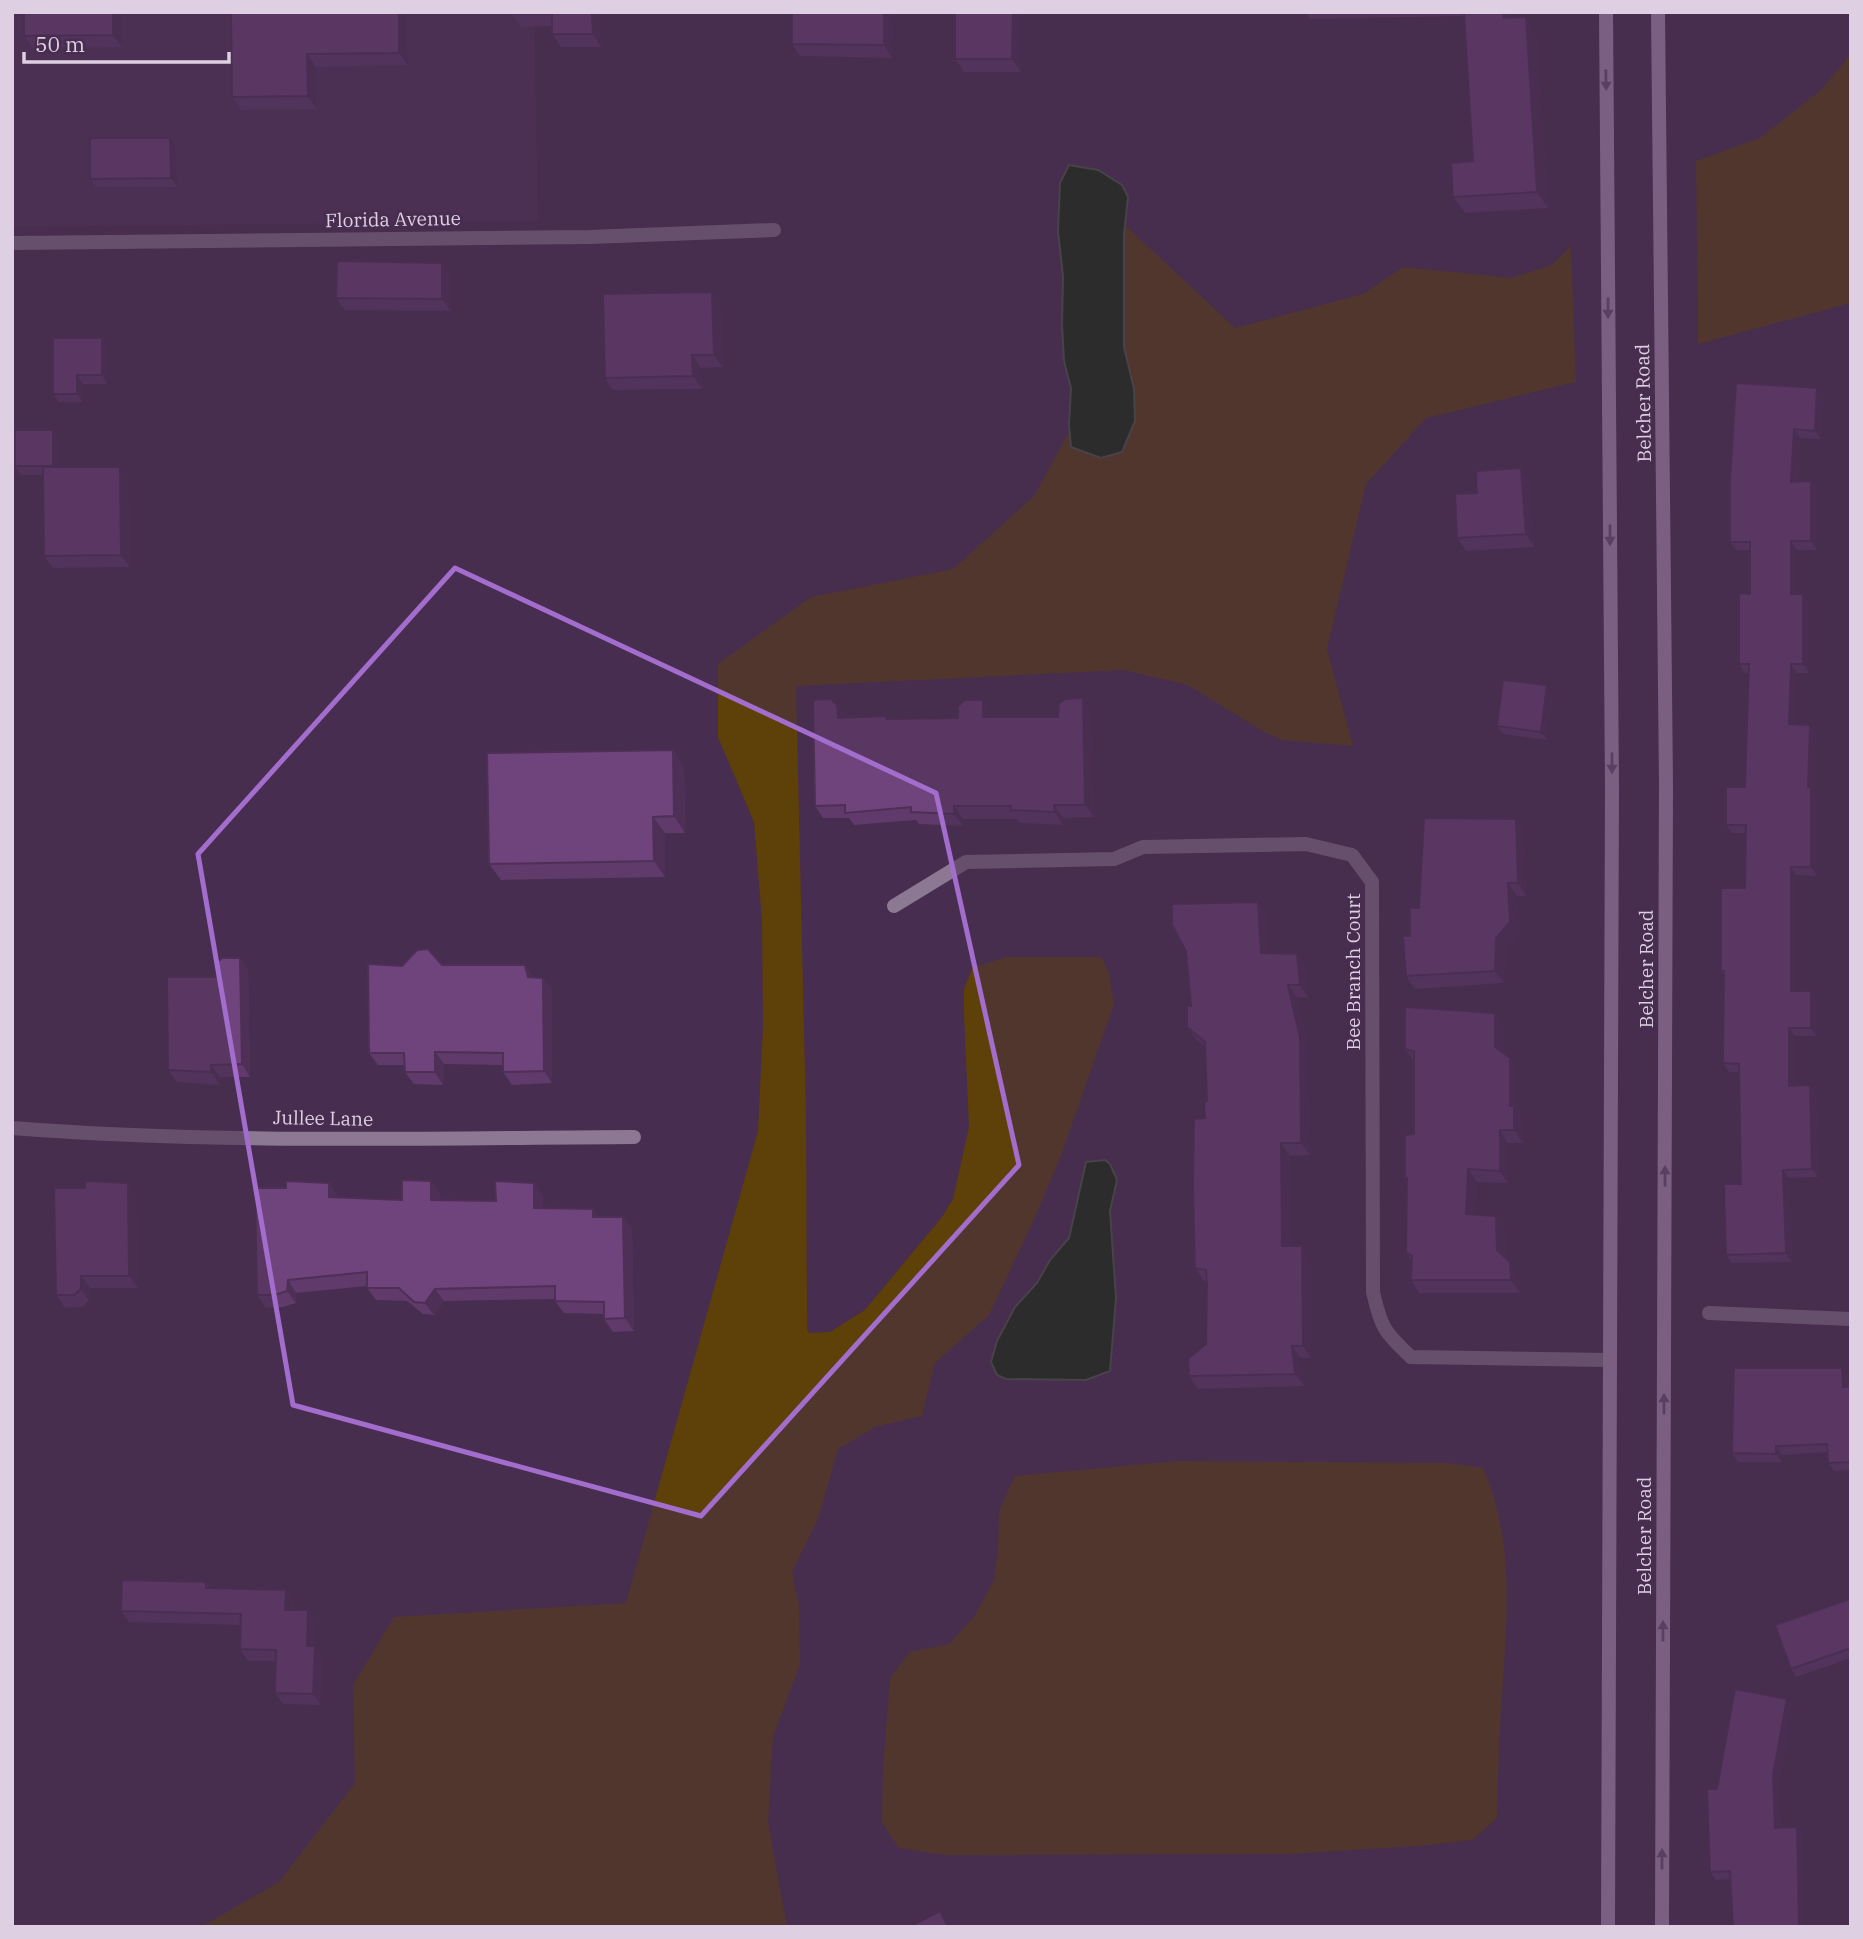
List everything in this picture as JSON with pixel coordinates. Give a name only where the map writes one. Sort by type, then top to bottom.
[{"type":"main road","name":"Belcher Road","points":[[1606,12],[1612,788],[1608,1927]]},
{"type":"main road","name":"Belcher Road","points":[[1658,12],[1666,785],[1662,1927]]},
{"type":"street","name":"Florida Avenue","points":[[12,243],[589,237],[774,230]]},
{"type":"street","name":"Bee Branch Court","points":[[894,905],[966,862],[1114,859],[1143,847],[1306,844],[1352,855],[1372,882],[1373,1292],[1380,1322],[1411,1357],[1610,1360]]},
{"type":"street","name":"Jullee Lane","points":[[12,1128],[82,1133],[353,1139],[634,1137]]},
{"type":"street","points":[[1709,1313],[1851,1319]]},
{"type":"highlighted area","points":[[455,568],[936,793],[1019,1165],[701,1516],[293,1405],[198,854]]},
{"type":"shaded area","points":[[12,12],[534,12],[538,221],[12,227]]},
{"type":"shaded area","points":[[1851,54],[1851,303],[1698,344],[1696,161],[1760,138],[1821,90]]},
{"type":"shaded area","points":[[1069,165],[1098,170],[1122,185],[1128,197],[1124,234],[1124,347],[1134,389],[1135,421],[1122,452],[1101,458],[1071,447],[1071,388],[1064,361],[1063,276],[1058,231],[1060,183]]},
{"type":"shaded area","points":[[1125,225],[1235,328],[1363,294],[1403,267],[1511,278],[1552,265],[1571,246],[1576,382],[1426,418],[1366,484],[1327,649],[1353,746],[1282,740],[1264,732],[1188,685],[1124,670],[796,686],[809,1333],[830,1332],[865,1310],[942,1217],[953,1199],[969,1127],[964,989],[973,967],[1007,957],[1101,957],[1109,973],[1114,1004],[1062,1153],[989,1315],[935,1363],[922,1416],[875,1427],[838,1449],[818,1519],[792,1572],[799,1605],[800,1664],[773,1737],[768,1822],[787,1927],[201,1927],[279,1882],[355,1783],[353,1685],[394,1617],[626,1603],[758,1131],[763,1026],[762,920],[754,822],[718,737],[718,664],[811,597],[953,569],[1034,496],[1070,430],[1072,447],[1122,452],[1135,420],[1134,389],[1124,347]]},
{"type":"shaded area","points":[[1105,1160],[1110,1164],[1117,1180],[1110,1211],[1116,1298],[1110,1371],[1086,1380],[1006,1379],[997,1375],[991,1362],[997,1341],[1015,1307],[1037,1283],[1050,1260],[1069,1238],[1086,1162]]},
{"type":"shaded area","points":[[1177,1461],[1449,1463],[1483,1468],[1500,1523],[1507,1609],[1497,1818],[1472,1840],[1290,1854],[945,1855],[899,1848],[882,1823],[890,1678],[910,1652],[949,1644],[974,1617],[994,1580],[999,1511],[1015,1476]]},
{"type":"building","points":[[24,12],[113,12],[113,35],[24,36]]},
{"type":"building","points":[[231,12],[399,12],[399,53],[307,54],[308,96],[232,97]]},
{"type":"building","points":[[512,12],[592,12],[593,34],[552,34],[552,14]]},
{"type":"building","points":[[792,12],[884,12],[884,45],[792,44]]},
{"type":"building","points":[[955,12],[1013,12],[1012,59],[955,59]]},
{"type":"building","points":[[1464,12],[1503,12],[1504,18],[1526,17],[1537,192],[1453,197],[1451,163],[1473,161]]},
{"type":"building","points":[[90,138],[170,138],[171,178],[90,179]]},
{"type":"building","points":[[337,261],[442,263],[442,299],[336,298]]},
{"type":"building","points":[[712,292],[714,355],[692,355],[693,376],[605,378],[603,294]]},
{"type":"building","points":[[53,338],[102,338],[102,375],[77,375],[77,394],[53,394]]},
{"type":"building","points":[[1736,383],[1817,388],[1815,431],[1794,429],[1791,482],[1811,481],[1811,541],[1791,541],[1791,594],[1803,594],[1803,664],[1791,664],[1789,724],[1810,725],[1808,787],[1811,787],[1811,867],[1791,867],[1791,991],[1811,991],[1811,1028],[1789,1028],[1789,1086],[1810,1085],[1812,1169],[1783,1170],[1786,1253],[1726,1255],[1724,1184],[1741,1184],[1739,1064],[1723,1063],[1721,888],[1745,888],[1746,825],[1726,825],[1726,787],[1745,787],[1749,664],[1739,664],[1739,593],[1750,594],[1750,542],[1730,542],[1730,482]]},
{"type":"building","points":[[15,430],[53,430],[53,466],[15,466]]},
{"type":"building","points":[[43,467],[120,467],[121,555],[44,556]]},
{"type":"building","points":[[1521,468],[1526,534],[1457,538],[1455,494],[1477,493],[1476,471]]},
{"type":"building","points":[[1503,680],[1547,685],[1541,732],[1497,726]]},
{"type":"building","points":[[1083,698],[1085,805],[1054,805],[1055,812],[1011,810],[1011,806],[954,806],[954,814],[911,812],[911,807],[845,813],[845,805],[815,806],[813,700],[831,699],[837,705],[838,718],[886,716],[887,719],[958,718],[958,706],[965,700],[983,700],[983,717],[1058,717],[1059,704],[1065,699]]},
{"type":"building","points":[[673,750],[674,816],[653,817],[654,861],[489,864],[487,753]]},
{"type":"building","points":[[1424,818],[1516,819],[1518,883],[1508,883],[1510,922],[1496,938],[1495,971],[1406,976],[1403,936],[1410,936],[1410,908],[1419,908]]},
{"type":"building","points":[[1258,902],[1261,953],[1297,954],[1300,985],[1288,985],[1300,1038],[1301,1143],[1281,1143],[1282,1246],[1302,1246],[1303,1346],[1292,1346],[1295,1374],[1189,1376],[1188,1359],[1206,1344],[1206,1270],[1195,1268],[1193,1185],[1194,1119],[1205,1118],[1204,1101],[1207,1101],[1205,1042],[1187,1027],[1187,1006],[1191,1006],[1186,951],[1172,925],[1172,904]]},
{"type":"building","points":[[428,949],[442,965],[525,965],[528,977],[543,978],[544,1071],[503,1072],[503,1053],[435,1052],[435,1072],[405,1072],[404,1053],[369,1053],[368,964],[402,966],[417,950]]},
{"type":"building","points":[[222,958],[240,958],[242,1064],[211,1065],[211,1072],[168,1070],[167,977],[215,977],[215,964]]},
{"type":"building","points":[[1405,1007],[1495,1013],[1495,1047],[1510,1058],[1510,1106],[1514,1106],[1514,1130],[1500,1130],[1500,1171],[1468,1169],[1466,1214],[1496,1216],[1497,1250],[1510,1262],[1511,1280],[1411,1280],[1412,1256],[1406,1252],[1405,1135],[1414,1134],[1414,1051],[1405,1049]]},
{"type":"building","points":[[402,1180],[431,1181],[431,1200],[496,1201],[495,1181],[534,1183],[534,1208],[593,1209],[593,1217],[623,1217],[625,1318],[604,1319],[604,1302],[555,1301],[555,1286],[435,1289],[425,1303],[414,1302],[399,1288],[367,1288],[367,1272],[288,1280],[287,1291],[275,1295],[257,1295],[255,1188],[286,1188],[286,1181],[329,1183],[329,1197],[402,1200]]},
{"type":"building","points":[[85,1181],[128,1183],[129,1276],[81,1276],[81,1289],[74,1295],[56,1295],[54,1188],[85,1188]]},
{"type":"building","points":[[1734,1368],[1842,1368],[1843,1387],[1851,1386],[1851,1462],[1828,1463],[1827,1444],[1776,1446],[1776,1454],[1732,1453]]},
{"type":"building","points":[[122,1580],[206,1582],[206,1588],[286,1590],[285,1610],[308,1610],[307,1646],[315,1646],[313,1694],[275,1693],[276,1650],[240,1649],[241,1614],[121,1611]]},
{"type":"building","points":[[1850,1599],[1851,1648],[1791,1669],[1775,1625]]},
{"type":"building","points":[[1735,1689],[1787,1699],[1773,1775],[1775,1828],[1797,1827],[1799,1927],[1733,1927],[1730,1871],[1710,1872],[1707,1789],[1717,1789]]},
{"type":"building","points":[[940,1911],[948,1927],[909,1927]]},
{"type":"building","points":[[1093,1925],[1159,1926],[1093,1927]]}]
